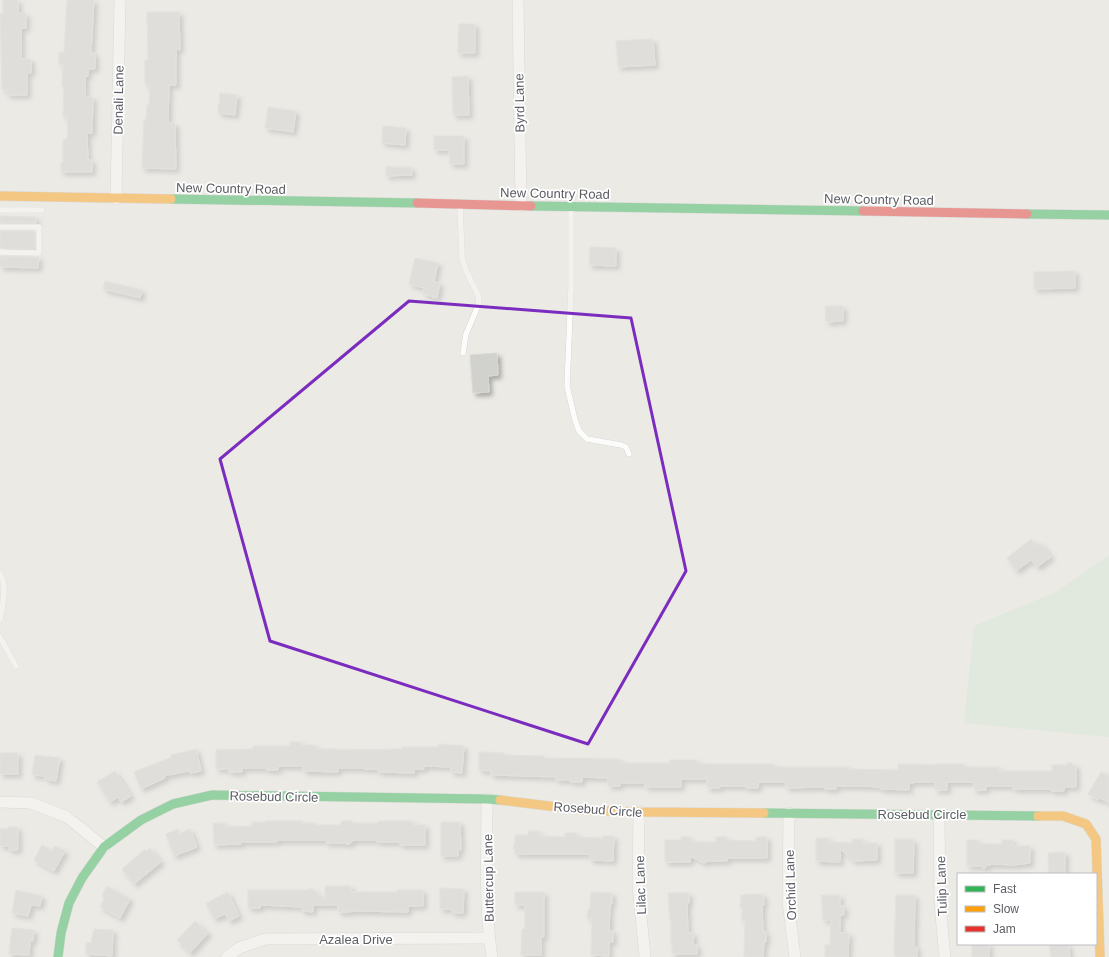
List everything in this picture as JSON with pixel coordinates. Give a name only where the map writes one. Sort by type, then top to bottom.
[{"type":"street","name":"Denali Lane","points":[[116,199],[120,0]]},
{"type":"street","name":"Byrd Lane","points":[[518,0],[521,206]]},
{"type":"street","name":"New Country Road","points":[[0,196],[1109,215]]},
{"type":"street","name":"Rosebud Circle","points":[[58,957],[61,933],[69,903],[82,878],[104,847],[141,820],[173,804],[212,795],[487,799],[582,810],[639,812],[1063,816],[1086,824],[1096,839],[1100,957]]},
{"type":"street","name":"Buttercup Lane","points":[[487,799],[486,892],[489,938],[492,957]]},
{"type":"street","points":[[0,802],[31,803],[67,817],[104,847]]},
{"type":"street","name":"Lilac Lane","points":[[639,812],[638,885],[646,957]]},
{"type":"street","name":"Orchid Lane","points":[[789,813],[788,902],[794,957]]},
{"type":"street","name":"Tulip Lane","points":[[939,815],[940,905],[945,957]]},
{"type":"street","name":"Azalea Drive","points":[[227,957],[239,948],[265,939],[489,938]]},
{"type":"lane","points":[[460,203],[462,257],[478,295],[479,301],[466,334],[463,353]]},
{"type":"lane","points":[[571,206],[571,288],[567,386],[570,402],[579,431],[587,439],[621,445],[626,447],[630,454]]},
{"type":"lane","points":[[0,210],[42,210]]},
{"type":"lane","points":[[0,227],[39,227],[39,252],[0,252]]},
{"type":"lane","points":[[0,574],[2,577],[4,593],[0,620]]},
{"type":"lane","points":[[0,637],[16,666]]},
{"type":"highlighted area","points":[[409,301],[631,318],[686,571],[588,744],[270,641],[220,459]]},
{"type":"green space","points":[[1109,555],[1109,737],[964,723],[974,626],[1056,592]]},
{"type":"building","points":[[3,0],[18,0],[18,13],[26,13],[26,28],[21,28],[21,59],[31,59],[31,73],[27,73],[27,95],[7,95],[7,90],[2,90],[0,13],[3,13]]},
{"type":"building","points":[[67,0],[94,0],[91,53],[95,53],[95,69],[88,69],[88,76],[85,76],[85,97],[93,97],[92,133],[87,133],[88,160],[92,160],[92,172],[61,172],[61,163],[63,163],[63,140],[67,139],[68,116],[63,116],[63,64],[59,64],[59,52],[64,53]]},
{"type":"building","points":[[147,12],[179,12],[180,50],[176,49],[176,85],[169,85],[168,123],[175,123],[176,169],[142,168],[144,120],[146,120],[147,105],[149,105],[150,84],[145,84],[145,60],[148,60]]},
{"type":"building","points":[[459,24],[475,24],[475,53],[458,53]]},
{"type":"building","points":[[653,39],[655,65],[618,67],[616,41]]},
{"type":"building","points":[[468,76],[469,115],[453,115],[452,77]]},
{"type":"building","points":[[220,93],[237,95],[235,115],[218,113]]},
{"type":"building","points":[[268,107],[296,111],[293,132],[265,128]]},
{"type":"building","points":[[383,126],[406,128],[405,145],[382,143]]},
{"type":"building","points":[[434,136],[464,136],[464,164],[450,164],[449,150],[434,150]]},
{"type":"building","points":[[386,167],[411,167],[412,175],[386,176]]},
{"type":"building","points":[[0,216],[36,217],[36,223],[0,223]]},
{"type":"building","points":[[0,231],[35,231],[35,249],[0,248]]},
{"type":"building","points":[[590,247],[616,248],[616,266],[589,265]]},
{"type":"building","points":[[0,256],[39,257],[38,268],[0,267]]},
{"type":"building","points":[[415,258],[438,263],[434,282],[440,283],[437,298],[423,294],[424,288],[409,284]]},
{"type":"building","points":[[1075,271],[1075,288],[1034,289],[1034,272]]},
{"type":"building","points":[[105,281],[142,290],[140,298],[103,289]]},
{"type":"building","points":[[825,306],[843,306],[843,321],[826,322]]},
{"type":"building","points":[[497,353],[498,375],[488,376],[489,392],[473,393],[470,355]]},
{"type":"building","points":[[1031,539],[1037,546],[1041,543],[1051,557],[1037,567],[1031,560],[1016,571],[1007,558]]},
{"type":"building","points":[[290,742],[301,742],[301,745],[315,745],[315,749],[337,750],[438,747],[439,744],[464,746],[462,773],[451,772],[451,767],[424,766],[424,769],[414,769],[414,773],[378,772],[378,769],[364,768],[338,768],[338,772],[303,771],[303,766],[278,766],[278,770],[266,770],[266,768],[242,768],[242,772],[229,772],[229,769],[216,769],[216,750],[253,749],[253,746],[290,746]]},
{"type":"building","points":[[196,749],[201,771],[190,773],[189,771],[164,776],[165,778],[141,789],[134,772],[172,757],[171,755]]},
{"type":"building","points":[[479,752],[504,753],[504,755],[544,756],[544,758],[620,759],[620,763],[669,763],[669,760],[697,760],[697,764],[774,764],[774,767],[849,767],[849,769],[898,770],[898,764],[964,764],[964,767],[999,767],[999,771],[1052,771],[1052,765],[1066,765],[1070,762],[1073,765],[1076,765],[1076,787],[1064,787],[1064,791],[1051,791],[1051,789],[1013,789],[1013,786],[986,786],[986,790],[974,790],[974,782],[947,782],[947,790],[935,790],[935,782],[914,782],[909,783],[909,790],[880,789],[880,787],[862,786],[836,786],[836,789],[825,789],[825,787],[786,788],[786,782],[758,782],[758,788],[746,788],[746,786],[720,786],[720,788],[707,788],[707,779],[681,779],[681,787],[645,787],[645,783],[620,783],[620,786],[608,786],[608,778],[582,777],[582,782],[570,782],[571,780],[556,780],[556,777],[491,775],[491,771],[479,770]]},
{"type":"building","points":[[0,753],[18,753],[18,774],[0,774]]},
{"type":"building","points":[[35,755],[60,758],[56,781],[45,779],[45,776],[32,775]]},
{"type":"building","points":[[115,771],[131,796],[121,802],[118,797],[110,802],[97,782]]},
{"type":"building","points":[[1101,772],[1109,776],[1109,803],[1100,798],[1098,800],[1088,794]]},
{"type":"building","points":[[302,821],[302,823],[314,823],[314,825],[341,825],[341,821],[352,821],[352,823],[378,823],[378,821],[413,821],[413,825],[425,825],[425,845],[400,845],[400,842],[377,842],[377,840],[354,840],[350,844],[346,844],[326,843],[326,840],[277,840],[277,842],[241,842],[241,844],[214,845],[213,823],[225,823],[225,827],[252,826],[252,822]]},
{"type":"building","points":[[441,822],[460,822],[461,850],[458,850],[458,856],[441,856]]},
{"type":"building","points":[[8,827],[18,827],[18,850],[9,850],[9,846],[0,846],[0,829],[8,829]]},
{"type":"building","points":[[178,829],[179,834],[190,829],[197,847],[174,856],[166,834]]},
{"type":"building","points":[[528,831],[539,831],[539,836],[565,837],[565,833],[576,833],[576,837],[603,838],[603,836],[614,836],[613,861],[590,860],[590,854],[515,854],[513,847],[515,844],[515,835],[528,835]]},
{"type":"building","points":[[681,837],[690,837],[690,842],[716,842],[716,837],[727,837],[727,840],[756,841],[756,837],[767,837],[767,858],[727,858],[727,861],[708,861],[704,863],[690,856],[690,862],[665,862],[665,840],[681,840]]},
{"type":"building","points":[[816,838],[829,838],[829,842],[852,843],[852,839],[863,839],[863,843],[877,843],[877,860],[853,861],[840,849],[840,862],[816,861]]},
{"type":"building","points":[[895,839],[913,839],[913,873],[895,873]]},
{"type":"building","points":[[967,840],[978,840],[979,844],[1002,844],[1002,840],[1013,840],[1013,846],[1030,846],[1030,863],[1015,865],[991,864],[987,865],[984,869],[981,866],[967,866]]},
{"type":"building","points":[[42,845],[52,851],[55,846],[65,851],[54,871],[34,860]]},
{"type":"building","points":[[150,848],[161,862],[134,884],[122,869],[144,850],[146,851]]},
{"type":"building","points":[[1065,852],[1065,873],[1049,873],[1048,853]]},
{"type":"building","points":[[107,886],[130,899],[120,918],[100,907],[105,898],[102,896]]},
{"type":"building","points":[[325,886],[351,886],[351,892],[397,892],[397,890],[423,890],[423,906],[408,906],[408,912],[338,912],[338,905],[313,905],[313,912],[302,911],[302,907],[260,905],[260,908],[248,908],[248,890],[307,890],[311,888],[325,900]]},
{"type":"building","points":[[440,888],[464,889],[463,913],[452,913],[452,909],[440,909]]},
{"type":"building","points":[[16,890],[42,896],[40,906],[31,905],[28,916],[12,913]]},
{"type":"building","points":[[228,892],[239,916],[229,921],[225,914],[214,919],[206,903]]},
{"type":"building","points":[[515,892],[544,892],[544,937],[541,937],[541,955],[521,955],[522,929],[525,929],[525,905],[515,905]]},
{"type":"building","points":[[591,892],[612,893],[609,931],[613,931],[613,942],[609,942],[609,956],[591,955],[592,918],[587,918],[588,909],[590,909]]},
{"type":"building","points":[[668,893],[689,893],[689,903],[687,903],[688,933],[694,933],[693,945],[697,945],[697,954],[672,954],[671,920]]},
{"type":"building","points":[[763,894],[763,932],[766,932],[766,942],[764,942],[763,957],[744,957],[745,921],[742,921],[742,908],[739,905],[741,902],[741,895]]},
{"type":"building","points":[[821,895],[840,895],[840,906],[844,906],[844,915],[840,915],[840,933],[849,933],[848,957],[825,957],[825,945],[830,945],[831,920],[823,920]]},
{"type":"building","points":[[896,895],[915,895],[914,947],[917,947],[917,957],[897,957],[894,954]]},
{"type":"building","points":[[195,921],[208,933],[190,953],[177,940]]},
{"type":"building","points":[[12,928],[34,930],[33,941],[30,941],[29,955],[9,954]]},
{"type":"building","points":[[94,929],[113,930],[112,956],[86,954],[86,943],[91,943]]},
{"type":"building","points":[[972,945],[989,945],[989,957],[972,957]]},
{"type":"building","points":[[1049,945],[1068,945],[1070,957],[1051,957]]},
{"type":"traffic: fast","points":[[171,199],[417,203]]},
{"type":"traffic: fast","points":[[531,206],[863,211]]},
{"type":"traffic: fast","points":[[1027,214],[1109,215]]},
{"type":"traffic: fast","points":[[58,957],[61,933],[69,903],[82,878],[104,847],[141,820],[173,804],[212,795],[500,800]]},
{"type":"traffic: fast","points":[[764,813],[1038,816]]},
{"type":"traffic: slow","points":[[0,196],[171,199]]},
{"type":"traffic: slow","points":[[500,800],[582,810],[764,813]]},
{"type":"traffic: slow","points":[[1038,816],[1063,816],[1086,824],[1096,839],[1100,957]]},
{"type":"traffic: jam","points":[[417,203],[531,206]]},
{"type":"traffic: jam","points":[[863,211],[1027,214]]}]
